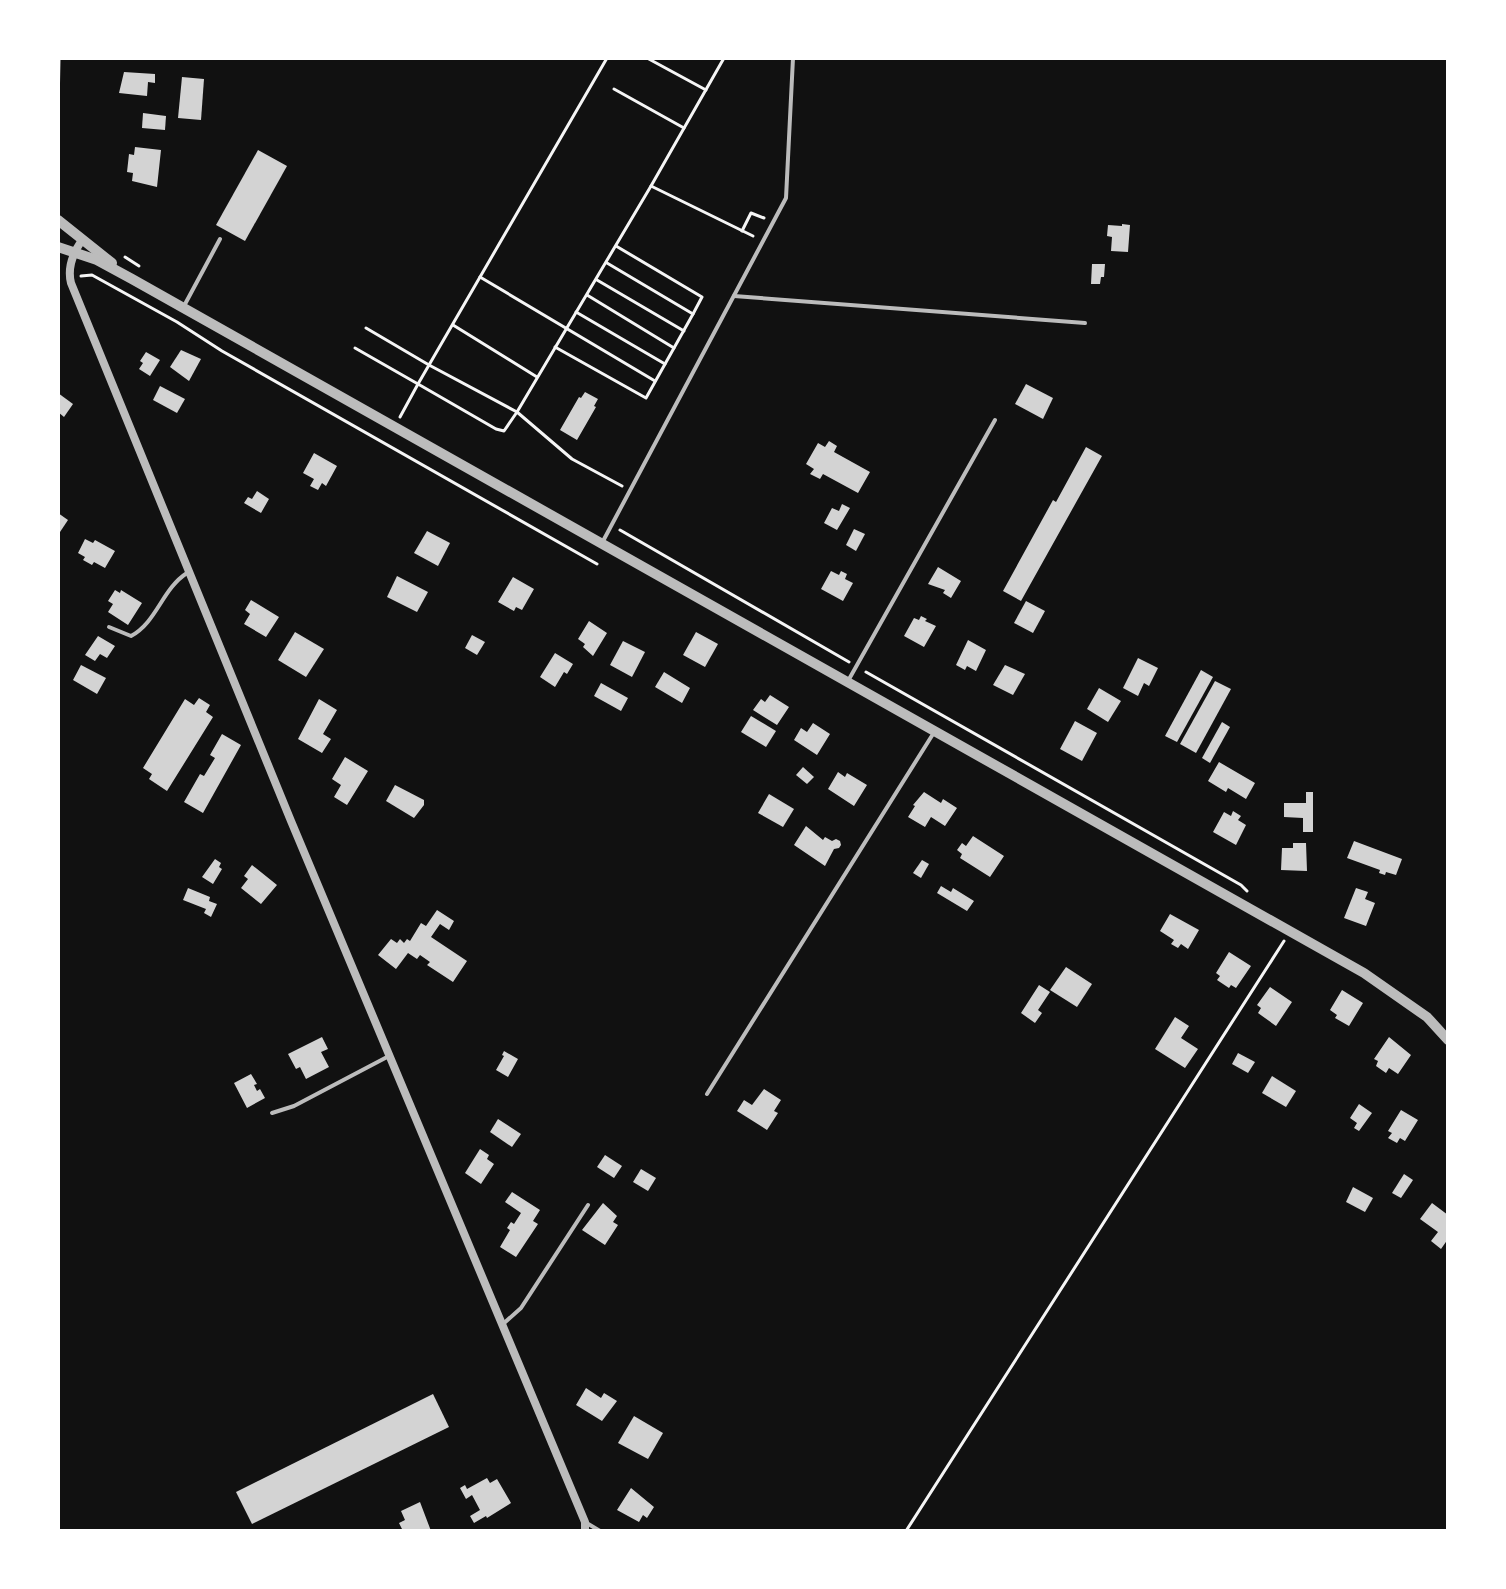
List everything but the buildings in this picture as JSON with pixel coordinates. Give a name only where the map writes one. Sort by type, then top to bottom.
[{"type":"street","points":[[58,220],[132,279]]},
{"type":"street","points":[[82,240],[74,252],[69,275],[71,283],[585,1526]]},
{"type":"street","points":[[58,247],[132,279],[1364,973],[1427,1017],[1448,1040]]},
{"type":"lane","points":[[601,545],[786,198],[793,58]]},
{"type":"lane","points":[[183,308],[220,239]]},
{"type":"lane","points":[[734,296],[1085,323]]},
{"type":"lane","points":[[847,683],[995,420]]},
{"type":"lane","points":[[109,627],[131,636],[143,630],[174,581],[189,572]]},
{"type":"lane","points":[[707,1094],[935,732]]},
{"type":"lane","points":[[272,1113],[294,1106],[389,1056]]},
{"type":"lane","points":[[502,1326],[521,1308],[588,1205]]},
{"type":"lane","points":[[585,1526],[600,1531]]},
{"type":"path","points":[[58,109],[59,58]]},
{"type":"path","points":[[395,427],[607,58]]},
{"type":"path","points":[[647,58],[706,90]]},
{"type":"path","points":[[355,348],[504,431],[616,246],[724,58]]},
{"type":"path","points":[[614,89],[684,128]]},
{"type":"path","points":[[651,186],[763,241]]},
{"type":"path","points":[[742,231],[751,213],[763,220],[768,212]]},
{"type":"path","points":[[555,347],[646,398],[702,297],[616,246]]},
{"type":"path","points":[[606,262],[693,314]]},
{"type":"path","points":[[77,277],[92,275],[138,300],[597,564]]},
{"type":"path","points":[[480,277],[655,381]]},
{"type":"path","points":[[596,279],[684,331]]},
{"type":"path","points":[[587,295],[674,348]]},
{"type":"path","points":[[576,312],[665,364]]},
{"type":"path","points":[[453,325],[537,377]]},
{"type":"path","points":[[366,328],[517,412],[572,459],[630,490]]},
{"type":"path","points":[[906,1531],[1284,940]]}]
